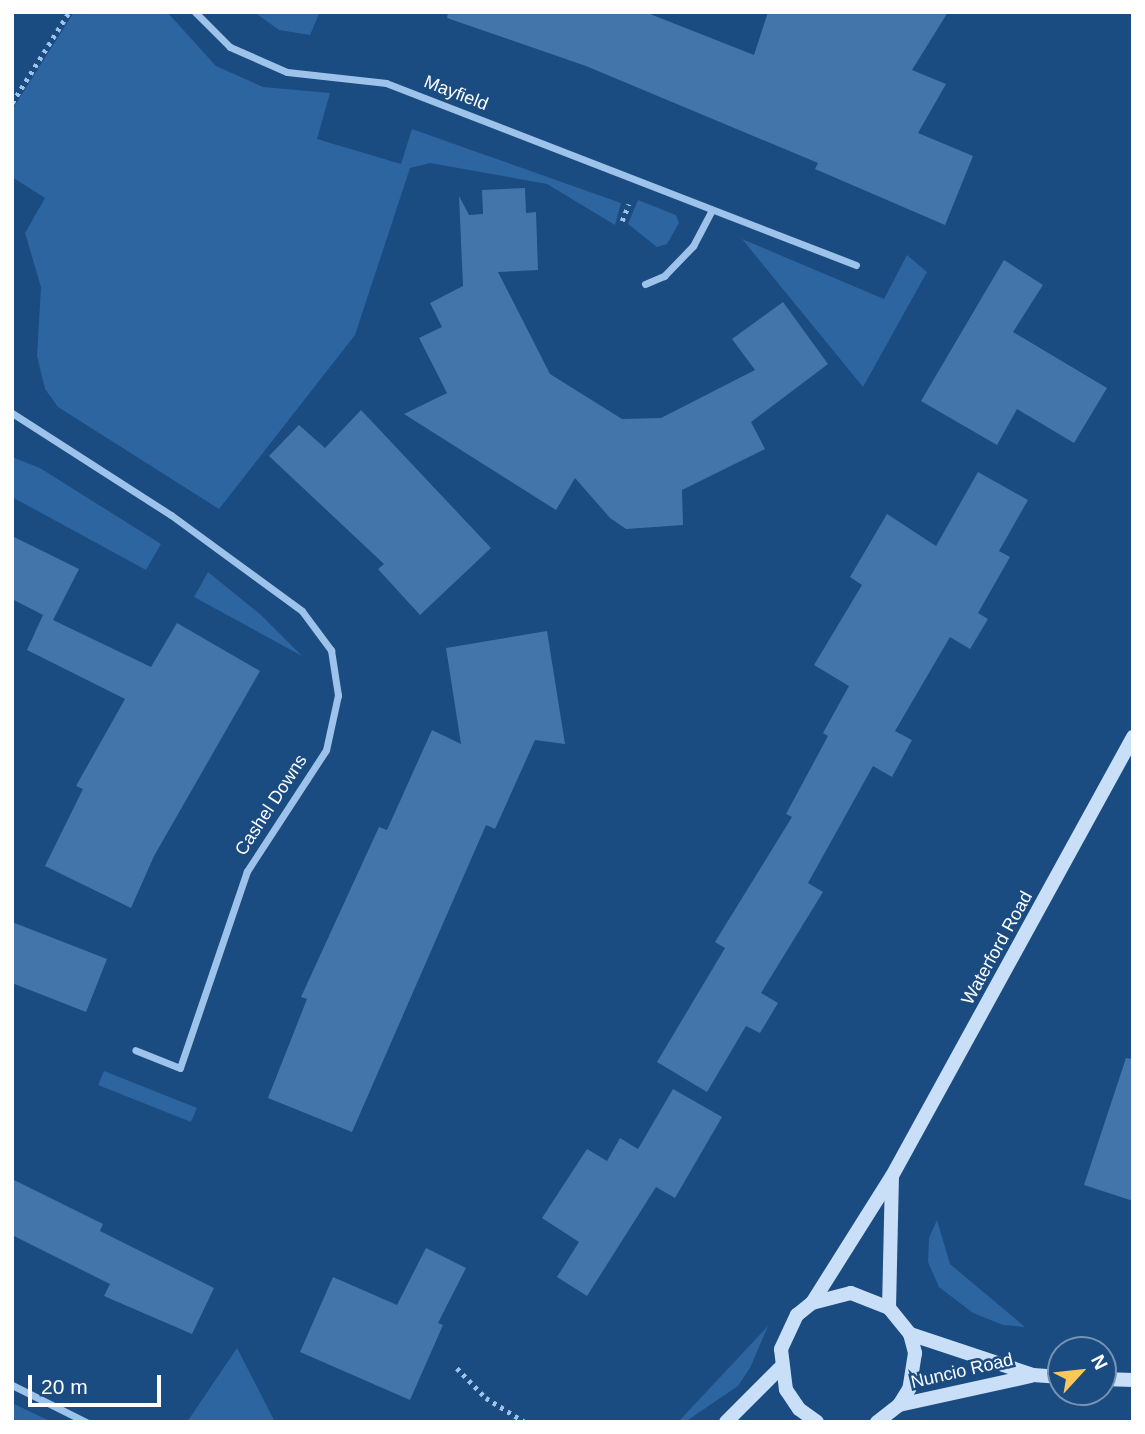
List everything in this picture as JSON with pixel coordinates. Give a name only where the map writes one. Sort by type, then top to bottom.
[{"type":"main road","name":"Waterford Road","points":[[780,1368],[787,1331],[812,1303],[892,1176],[1133,737]]},
{"type":"main road","name":"Waterford Road","points":[[889,1308],[892,1176]]},
{"type":"main road","points":[[812,1303],[851,1293],[889,1308],[910,1334],[914,1372],[899,1405],[877,1422]]},
{"type":"main road","name":"Nuncio Road","points":[[910,1334],[1033,1375],[1047,1376]]},
{"type":"main road","points":[[726,1422],[780,1368],[792,1399],[817,1422]]},
{"type":"main road","name":"Nuncio Road","points":[[899,1405],[1033,1375]]},
{"type":"street","name":"Mayfield","points":[[195,12],[230,47],[287,72],[386,83],[856,265]]},
{"type":"street","points":[[645,284],[664,276],[693,246],[712,209]]},
{"type":"street","name":"Cashel Downs","points":[[12,413],[171,515],[302,611],[331,650],[338,695],[326,750],[247,871],[180,1068],[135,1051]]},
{"type":"street","points":[[12,1384],[86,1422]]},
{"type":"path","points":[[12,103],[69,12]]},
{"type":"path","points":[[457,1368],[486,1398],[525,1422]]},
{"type":"shaded area","points":[[74,12],[167,12],[216,66],[263,87],[330,93],[317,139],[401,164],[412,129],[621,203],[615,225],[547,184],[430,163],[410,168],[355,335],[219,509],[58,407],[45,389],[37,356],[41,287],[25,233],[45,198],[12,177],[12,110]]},
{"type":"shaded area","points":[[254,12],[320,12],[310,35],[279,30]]},
{"type":"shaded area","points":[[638,200],[676,215],[679,223],[667,244],[657,247],[628,224]]},
{"type":"shaded area","points":[[742,239],[884,299],[907,255],[927,272],[863,387]]},
{"type":"shaded area","points":[[12,457],[40,468],[161,544],[146,570],[12,497]]},
{"type":"shaded area","points":[[208,572],[261,615],[302,656],[194,597]]},
{"type":"shaded area","points":[[104,1071],[197,1108],[191,1122],[98,1085]]},
{"type":"shaded area","points":[[937,1220],[950,1264],[1025,1327],[1003,1325],[973,1313],[939,1287],[928,1262],[929,1238]]},
{"type":"shaded area","points":[[768,1326],[750,1368],[738,1386],[685,1422],[678,1422]]},
{"type":"shaded area","points":[[237,1348],[275,1422],[187,1422]]},
{"type":"shaded area","points":[[12,1403],[52,1422],[12,1422]]},
{"type":"building","points":[[448,12],[645,12],[754,55],[768,12],[948,12],[912,70],[946,84],[918,133],[973,156],[945,225],[815,169],[818,163],[586,66],[447,18]]},
{"type":"building","points":[[525,188],[526,213],[536,212],[538,270],[498,272],[550,374],[622,419],[661,418],[755,370],[732,339],[783,302],[828,364],[751,422],[765,449],[682,490],[683,525],[626,529],[610,518],[575,478],[556,510],[404,414],[447,393],[419,338],[442,327],[430,303],[463,286],[459,196],[469,215],[483,214],[482,190]]},
{"type":"building","points":[[1004,260],[1043,285],[1013,332],[1107,388],[1074,443],[1017,409],[997,445],[921,401]]},
{"type":"building","points":[[361,410],[491,548],[420,615],[378,569],[384,564],[269,456],[299,425],[325,448]]},
{"type":"building","points":[[978,472],[1028,500],[999,551],[1010,557],[978,613],[988,619],[970,649],[950,637],[895,731],[912,740],[892,777],[873,766],[808,883],[823,892],[761,993],[778,1003],[760,1033],[746,1026],[707,1092],[657,1062],[725,948],[715,942],[792,817],[786,814],[828,736],[823,733],[849,686],[814,665],[862,585],[850,577],[887,514],[936,546]]},
{"type":"building","points":[[12,536],[79,569],[53,620],[151,667],[177,623],[260,671],[154,856],[131,908],[45,866],[83,789],[76,786],[125,699],[27,650],[43,615],[51,619],[12,599]]},
{"type":"building","points":[[547,631],[565,744],[535,740],[495,829],[486,825],[352,1132],[268,1098],[307,999],[301,997],[379,827],[387,830],[432,730],[461,744],[446,648]]},
{"type":"building","points":[[12,922],[107,959],[86,1012],[12,983]]},
{"type":"building","points":[[1126,1058],[1133,1059],[1133,1201],[1084,1185]]},
{"type":"building","points":[[673,1089],[722,1117],[675,1198],[656,1187],[587,1296],[557,1277],[579,1242],[542,1218],[587,1149],[607,1161],[620,1138],[638,1149]]},
{"type":"building","points":[[12,1179],[103,1224],[100,1231],[214,1288],[192,1334],[104,1296],[110,1284],[12,1235]]},
{"type":"building","points":[[426,1248],[466,1268],[438,1323],[443,1325],[410,1400],[300,1352],[333,1277],[397,1305]]}]
